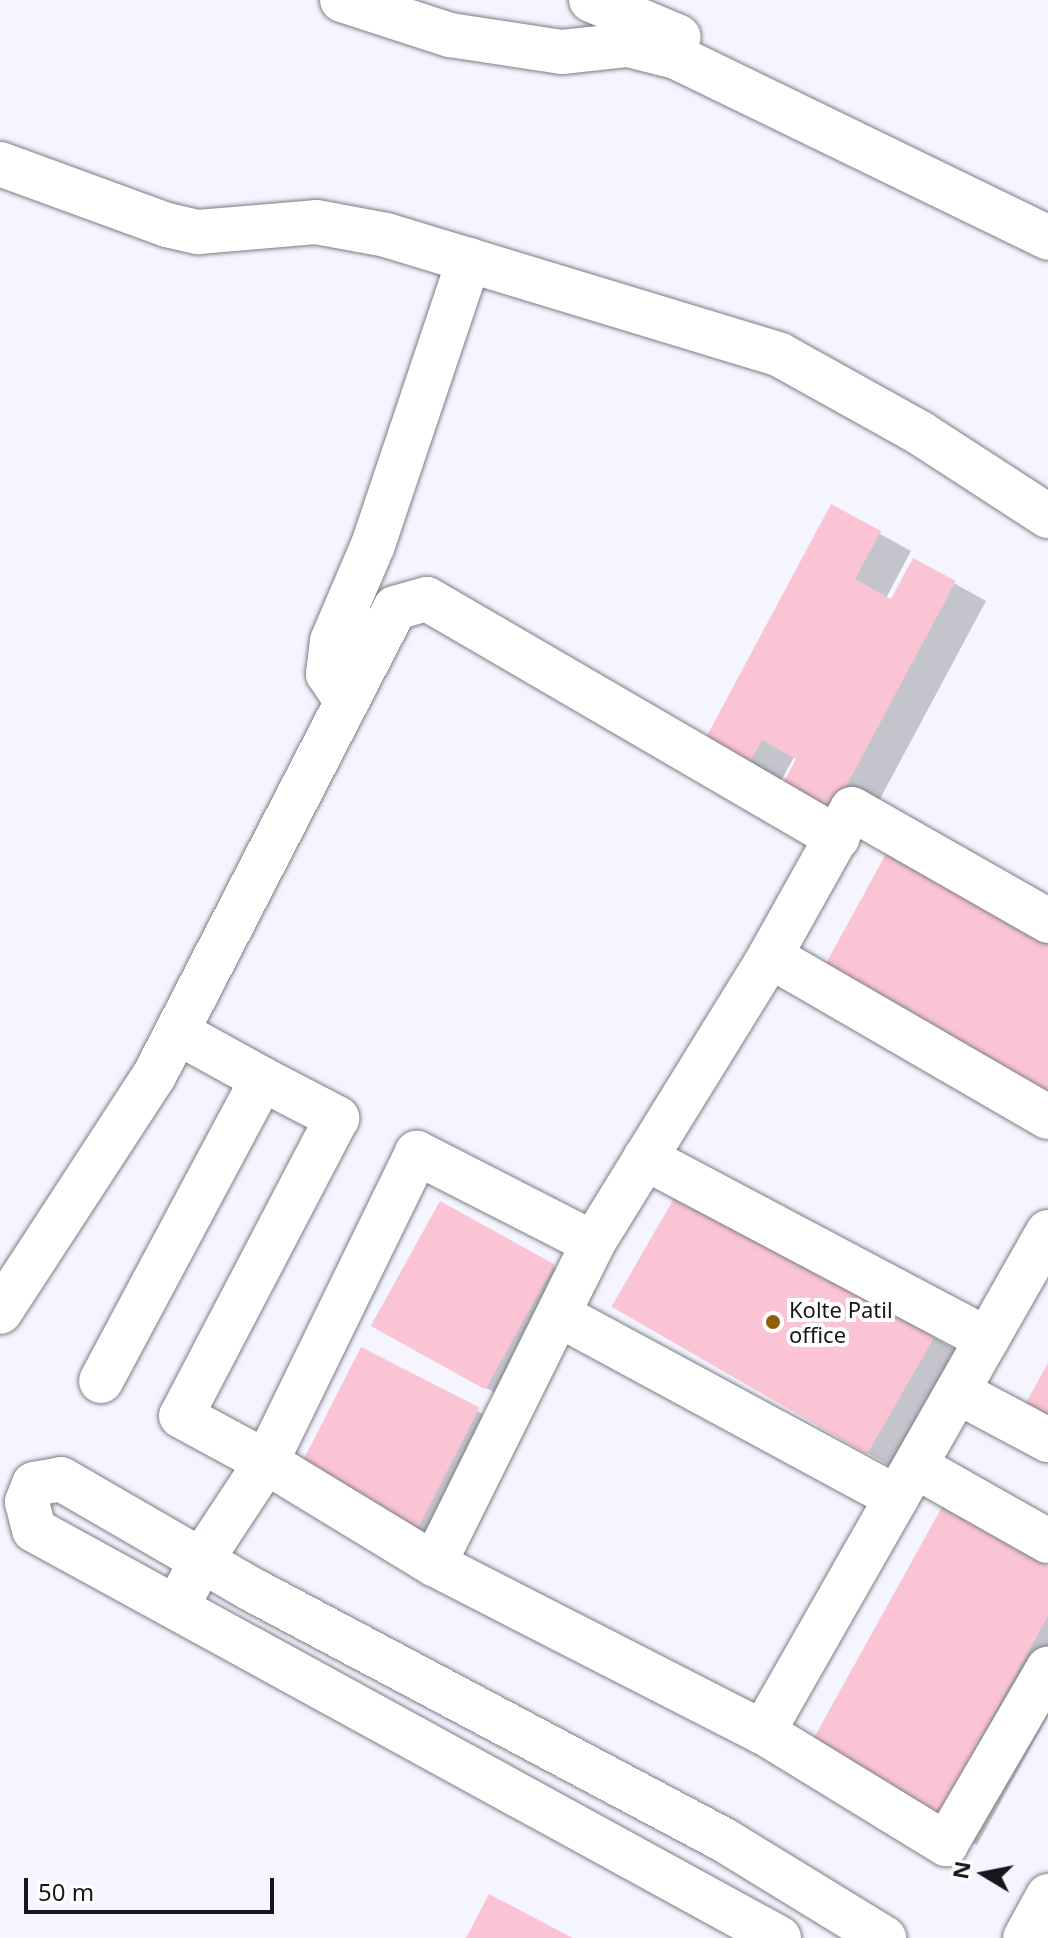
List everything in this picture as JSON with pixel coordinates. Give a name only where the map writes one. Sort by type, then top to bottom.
[{"type":"street","points":[[342,0],[450,35],[562,52],[628,45],[676,57],[1048,238]]},
{"type":"street","points":[[591,0],[748,65],[1048,207]]},
{"type":"street","points":[[0,164],[167,225],[198,232],[316,222],[386,235],[780,355],[920,433],[1048,516]]},
{"type":"street","points":[[347,702],[328,674],[332,641],[373,545],[469,260]]},
{"type":"street","points":[[0,1312],[154,1076],[395,608],[427,599],[838,838]]},
{"type":"street","points":[[434,1564],[593,1243],[770,956],[852,809],[1048,921]]},
{"type":"street","points":[[770,956],[1048,1117]]},
{"type":"street","points":[[177,1032],[337,1118],[181,1416],[266,1462],[434,1564],[763,1732],[946,1844],[1048,1669]]},
{"type":"street","points":[[101,1381],[262,1079]]},
{"type":"street","points":[[177,1607],[202,1559],[266,1462],[417,1153],[593,1243]]},
{"type":"street","points":[[645,1158],[987,1339]]},
{"type":"street","points":[[763,1732],[1048,1232]]},
{"type":"street","points":[[559,1315],[907,1482],[1048,1541]]},
{"type":"street","points":[[958,1392],[1048,1440]]},
{"type":"street","points":[[779,1938],[34,1530],[13,1495],[34,1484],[61,1479],[202,1559],[724,1840],[884,1938]]},
{"type":"street","points":[[1025,1938],[1048,1896]]},
{"type":"building","points":[[831,504],[881,531],[855,579],[891,599],[913,558],[956,581],[827,822],[777,795],[796,759],[762,740],[746,769],[702,745]]},
{"type":"building","points":[[888,850],[1048,939],[1048,1095],[823,969]]},
{"type":"building","name":"Kolte Patil office","points":[[680,1188],[935,1336],[867,1454],[612,1307]]},
{"type":"building","points":[[440,1201],[555,1265],[485,1390],[371,1326]]},
{"type":"building","points":[[361,1347],[480,1407],[416,1531],[298,1471]]},
{"type":"building","points":[[1048,1363],[1048,1424],[1022,1410]]},
{"type":"building","points":[[942,1507],[1048,1566],[1048,1616],[934,1823],[806,1752]]},
{"type":"building","points":[[489,1894],[573,1938],[466,1938]]},
{"type":"place","name":"Kolte Patil office","points":[[773,1322]]}]
